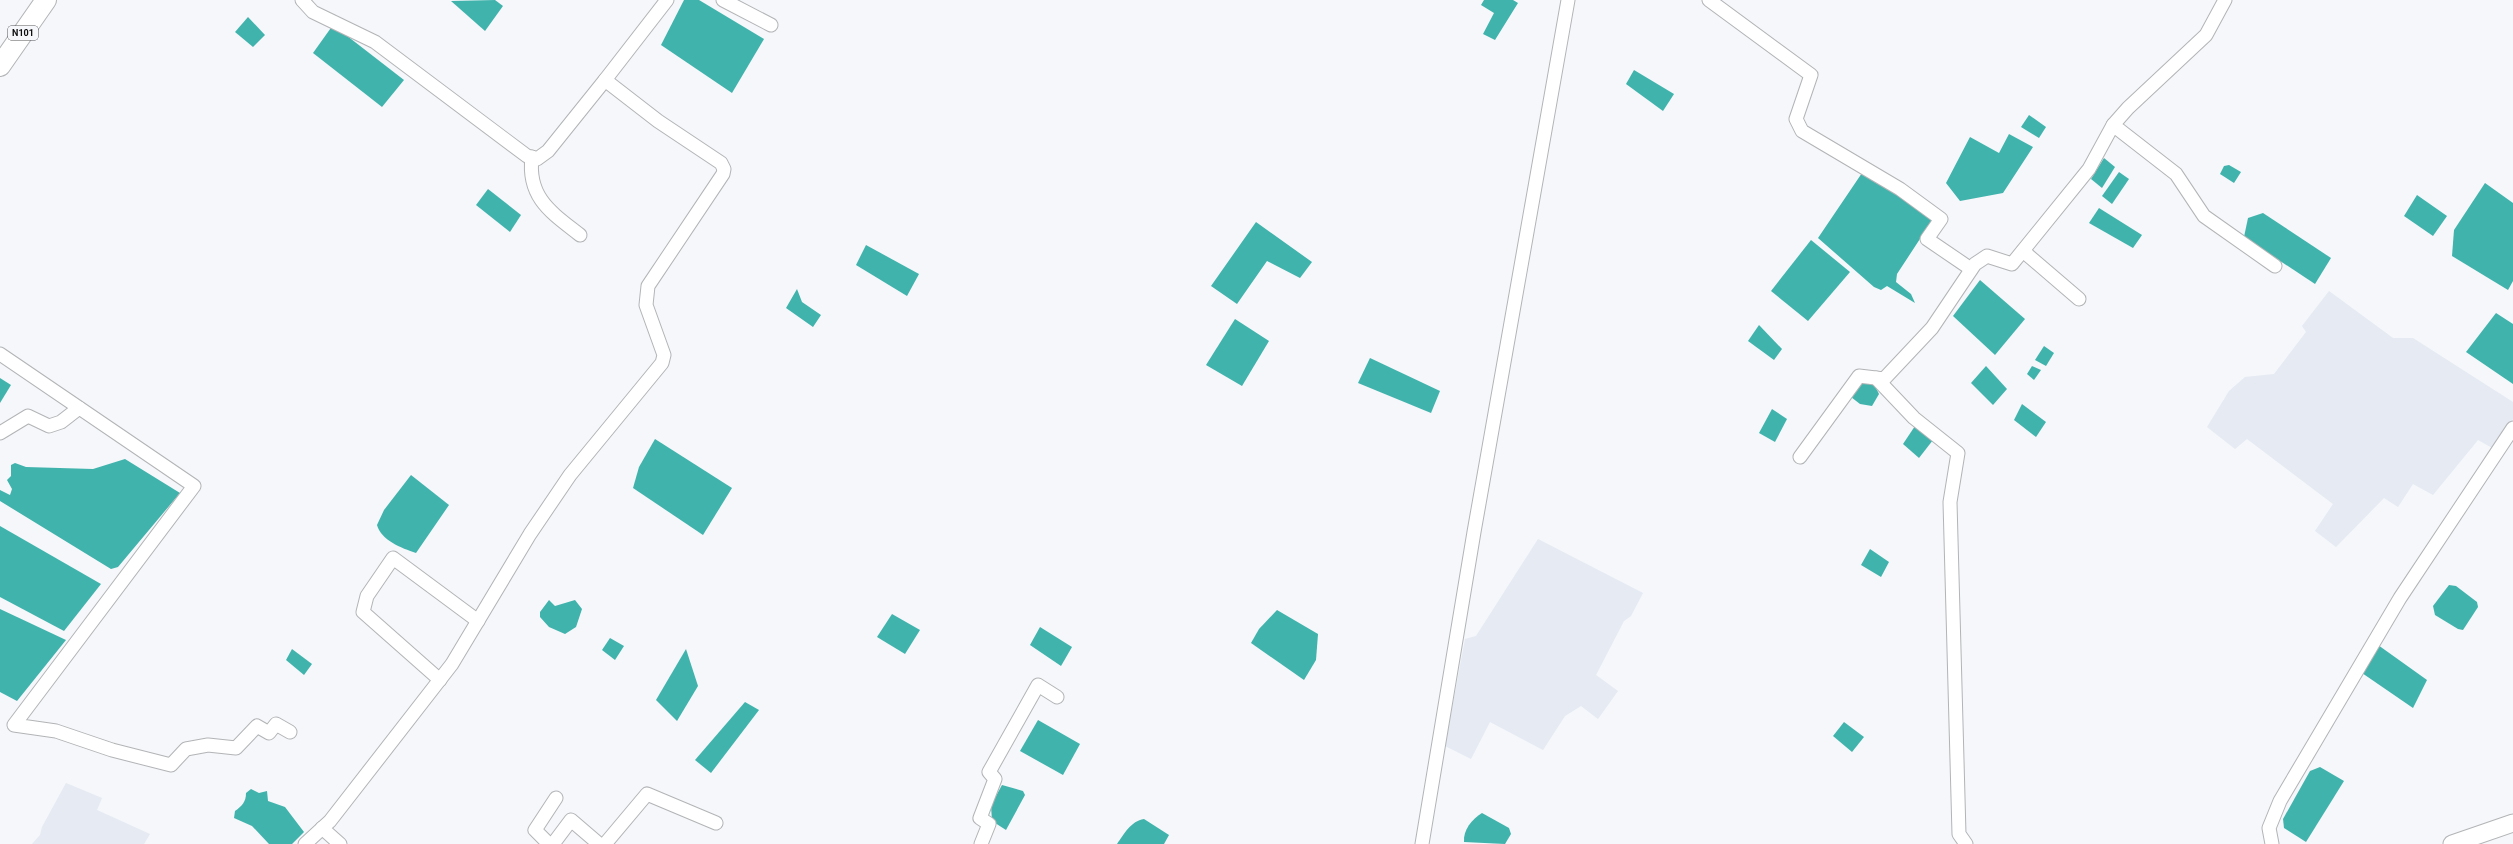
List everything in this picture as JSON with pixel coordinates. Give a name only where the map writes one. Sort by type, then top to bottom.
[{"type":"highway","name":"N101","points":[[0,66],[46,0]]},
{"type":"main road","points":[[2452,844],[2513,823]]},
{"type":"street","points":[[302,0],[313,12],[375,42],[527,156],[537,159],[548,151],[667,0]]},
{"type":"street","points":[[723,0],[771,25]]},
{"type":"street","points":[[1422,844],[1474,532],[1568,0]]},
{"type":"street","points":[[1709,0],[1811,75],[1796,119],[1802,131],[1900,189],[1941,219],[1927,239],[1971,269]]},
{"type":"street","points":[[1800,457],[1860,376],[1884,379],[1932,328],[1975,264],[1987,256],[2012,264],[2089,169],[2113,125],[2128,108],[2206,35],[2225,0]]},
{"type":"street","points":[[305,844],[322,828],[440,680],[478,621],[530,534],[570,475],[662,363],[664,355],[646,305],[648,286],[723,174],[724,169],[721,163],[658,120],[605,80]]},
{"type":"street","points":[[2113,125],[2176,174],[2204,216],[2276,266]]},
{"type":"street","points":[[532,157],[531,174],[542,204],[580,235]]},
{"type":"street","points":[[2023,251],[2080,299]]},
{"type":"street","points":[[0,354],[194,486],[14,725],[56,731],[112,750],[171,765],[186,749],[208,744],[236,748],[257,726],[269,733],[276,724],[290,732]]},
{"type":"street","points":[[1876,378],[1914,418],[1958,453],[1950,502],[1959,834],[1966,844]]},
{"type":"street","points":[[0,434],[28,416],[49,426],[62,422],[79,408]]},
{"type":"street","points":[[2272,844],[2269,828],[2280,801],[2400,598],[2513,428]]},
{"type":"street","points":[[440,680],[363,612],[367,596],[393,558],[478,621]]},
{"type":"street","points":[[981,844],[989,824],[980,818],[995,779],[989,772],[1038,685],[1058,697]]},
{"type":"street","points":[[605,844],[647,794],[716,823]]},
{"type":"street","points":[[549,844],[535,830],[556,798]]},
{"type":"street","points":[[553,844],[571,820],[599,844]]},
{"type":"street","points":[[322,828],[340,844]]},
{"type":"shaded area","points":[[2329,291],[2393,338],[2413,338],[2513,402],[2513,419],[2494,449],[2478,440],[2433,495],[2413,484],[2398,507],[2384,498],[2336,547],[2315,531],[2333,504],[2247,439],[2235,449],[2207,427],[2229,391],[2245,377],[2274,374],[2306,332],[2302,326]]},
{"type":"shaded area","points":[[1538,539],[1643,593],[1631,616],[1624,621],[1596,675],[1618,691],[1598,719],[1581,706],[1565,716],[1543,750],[1490,722],[1471,759],[1445,746],[1465,639],[1476,636]]},
{"type":"shaded area","points":[[66,783],[102,798],[97,810],[150,834],[144,844],[32,844],[40,835],[42,827]]},
{"type":"water","points":[[495,0],[503,6],[485,31],[451,1]]},
{"type":"water","points":[[684,0],[699,0],[764,39],[732,93],[661,45]]},
{"type":"water","points":[[1484,0],[1513,0],[1518,3],[1495,40],[1483,34],[1494,13],[1481,5]]},
{"type":"water","points":[[248,17],[265,35],[253,47],[235,32]]},
{"type":"water","points":[[333,25],[404,80],[382,107],[313,53]]},
{"type":"water","points":[[1634,70],[1674,94],[1663,111],[1626,84]]},
{"type":"water","points":[[2029,115],[2046,127],[2039,138],[2021,127]]},
{"type":"water","points":[[2009,134],[2033,147],[2003,193],[1960,201],[1946,183],[1970,137],[1999,153]]},
{"type":"water","points":[[2104,158],[2115,167],[2102,188],[2091,179]]},
{"type":"water","points":[[2229,165],[2241,172],[2234,183],[2220,174],[2224,166]]},
{"type":"water","points":[[2119,172],[2129,179],[2112,204],[2102,196]]},
{"type":"water","points":[[1862,173],[1889,185],[1933,219],[1897,274],[1896,282],[1911,294],[1915,303],[1887,286],[1881,290],[1874,287],[1818,238]]},
{"type":"water","points":[[2485,183],[2513,203],[2513,281],[2508,290],[2452,256],[2454,230]]},
{"type":"water","points":[[488,189],[521,215],[510,232],[476,205]]},
{"type":"water","points":[[2417,195],[2447,216],[2433,236],[2404,216]]},
{"type":"water","points":[[2099,208],[2142,235],[2133,248],[2089,223]]},
{"type":"water","points":[[2263,213],[2331,258],[2315,284],[2244,237],[2248,218]]},
{"type":"water","points":[[1256,222],[1312,262],[1300,278],[1267,261],[1237,304],[1211,286]]},
{"type":"water","points":[[1811,240],[1850,272],[1808,321],[1771,291]]},
{"type":"water","points":[[866,245],[919,274],[907,296],[856,265]]},
{"type":"water","points":[[1980,280],[2025,319],[1995,355],[1953,316]]},
{"type":"water","points":[[797,289],[802,302],[821,315],[813,327],[786,308]]},
{"type":"water","points":[[2496,313],[2513,324],[2513,384],[2466,352]]},
{"type":"water","points":[[1235,319],[1269,341],[1242,386],[1206,365]]},
{"type":"water","points":[[1759,325],[1782,349],[1774,360],[1748,341]]},
{"type":"water","points":[[2044,346],[2054,353],[2046,366],[2035,360]]},
{"type":"water","points":[[1370,358],[1440,391],[1431,413],[1358,383]]},
{"type":"water","points":[[1986,366],[2007,389],[1993,405],[1971,383]]},
{"type":"water","points":[[2032,366],[2041,370],[2034,380],[2027,374]]},
{"type":"water","points":[[0,378],[11,385],[0,403]]},
{"type":"water","points":[[1861,381],[1874,384],[1879,394],[1872,406],[1860,404],[1851,397]]},
{"type":"water","points":[[2022,404],[2046,422],[2036,437],[2014,420]]},
{"type":"water","points":[[1772,409],[1787,419],[1775,442],[1759,433]]},
{"type":"water","points":[[1915,426],[1933,440],[1919,458],[1903,444]]},
{"type":"water","points":[[655,439],[732,488],[703,535],[633,488],[639,467]]},
{"type":"water","points":[[125,459],[180,493],[118,567],[111,569],[0,501],[0,490],[10,495],[12,489],[7,480],[11,476],[11,465],[15,463],[26,467],[93,469]]},
{"type":"water","points":[[411,475],[449,505],[416,553],[392,543],[383,535],[377,525],[384,510]]},
{"type":"water","points":[[0,526],[101,584],[64,631],[0,597]]},
{"type":"water","points":[[1870,549],[1889,562],[1881,577],[1861,565]]},
{"type":"water","points":[[2449,585],[2456,586],[2477,602],[2478,607],[2463,630],[2458,629],[2435,615],[2433,606]]},
{"type":"water","points":[[549,600],[555,606],[575,600],[582,609],[576,627],[565,634],[549,627],[540,617],[540,612]]},
{"type":"water","points":[[0,609],[66,640],[17,701],[0,692]]},
{"type":"water","points":[[1277,610],[1318,634],[1316,660],[1304,680],[1251,643],[1259,629]]},
{"type":"water","points":[[892,614],[920,630],[905,654],[877,637]]},
{"type":"water","points":[[1040,627],[1072,647],[1061,666],[1030,645]]},
{"type":"water","points":[[610,638],[624,646],[615,660],[602,650]]},
{"type":"water","points":[[2378,645],[2427,680],[2413,708],[2362,673]]},
{"type":"water","points":[[292,649],[312,664],[304,675],[286,660]]},
{"type":"water","points":[[686,649],[698,686],[677,721],[656,700]]},
{"type":"water","points":[[745,702],[759,710],[711,773],[695,760]]},
{"type":"water","points":[[1038,720],[1080,744],[1063,775],[1020,751]]},
{"type":"water","points":[[1844,722],[1864,737],[1852,752],[1833,736]]},
{"type":"water","points":[[2320,767],[2344,781],[2306,842],[2284,828],[2283,819],[2310,771]]},
{"type":"water","points":[[1002,785],[1023,791],[1025,795],[1006,830],[992,821],[991,805]]},
{"type":"water","points":[[251,789],[259,793],[267,791],[268,801],[285,807],[304,832],[292,844],[269,844],[252,826],[234,818],[235,811],[243,804],[246,793]]},
{"type":"water","points":[[1482,813],[1509,828],[1511,834],[1505,844],[1464,842],[1465,833],[1469,825]]},
{"type":"water","points":[[1144,819],[1169,835],[1164,844],[1117,844],[1125,832],[1135,822]]}]
